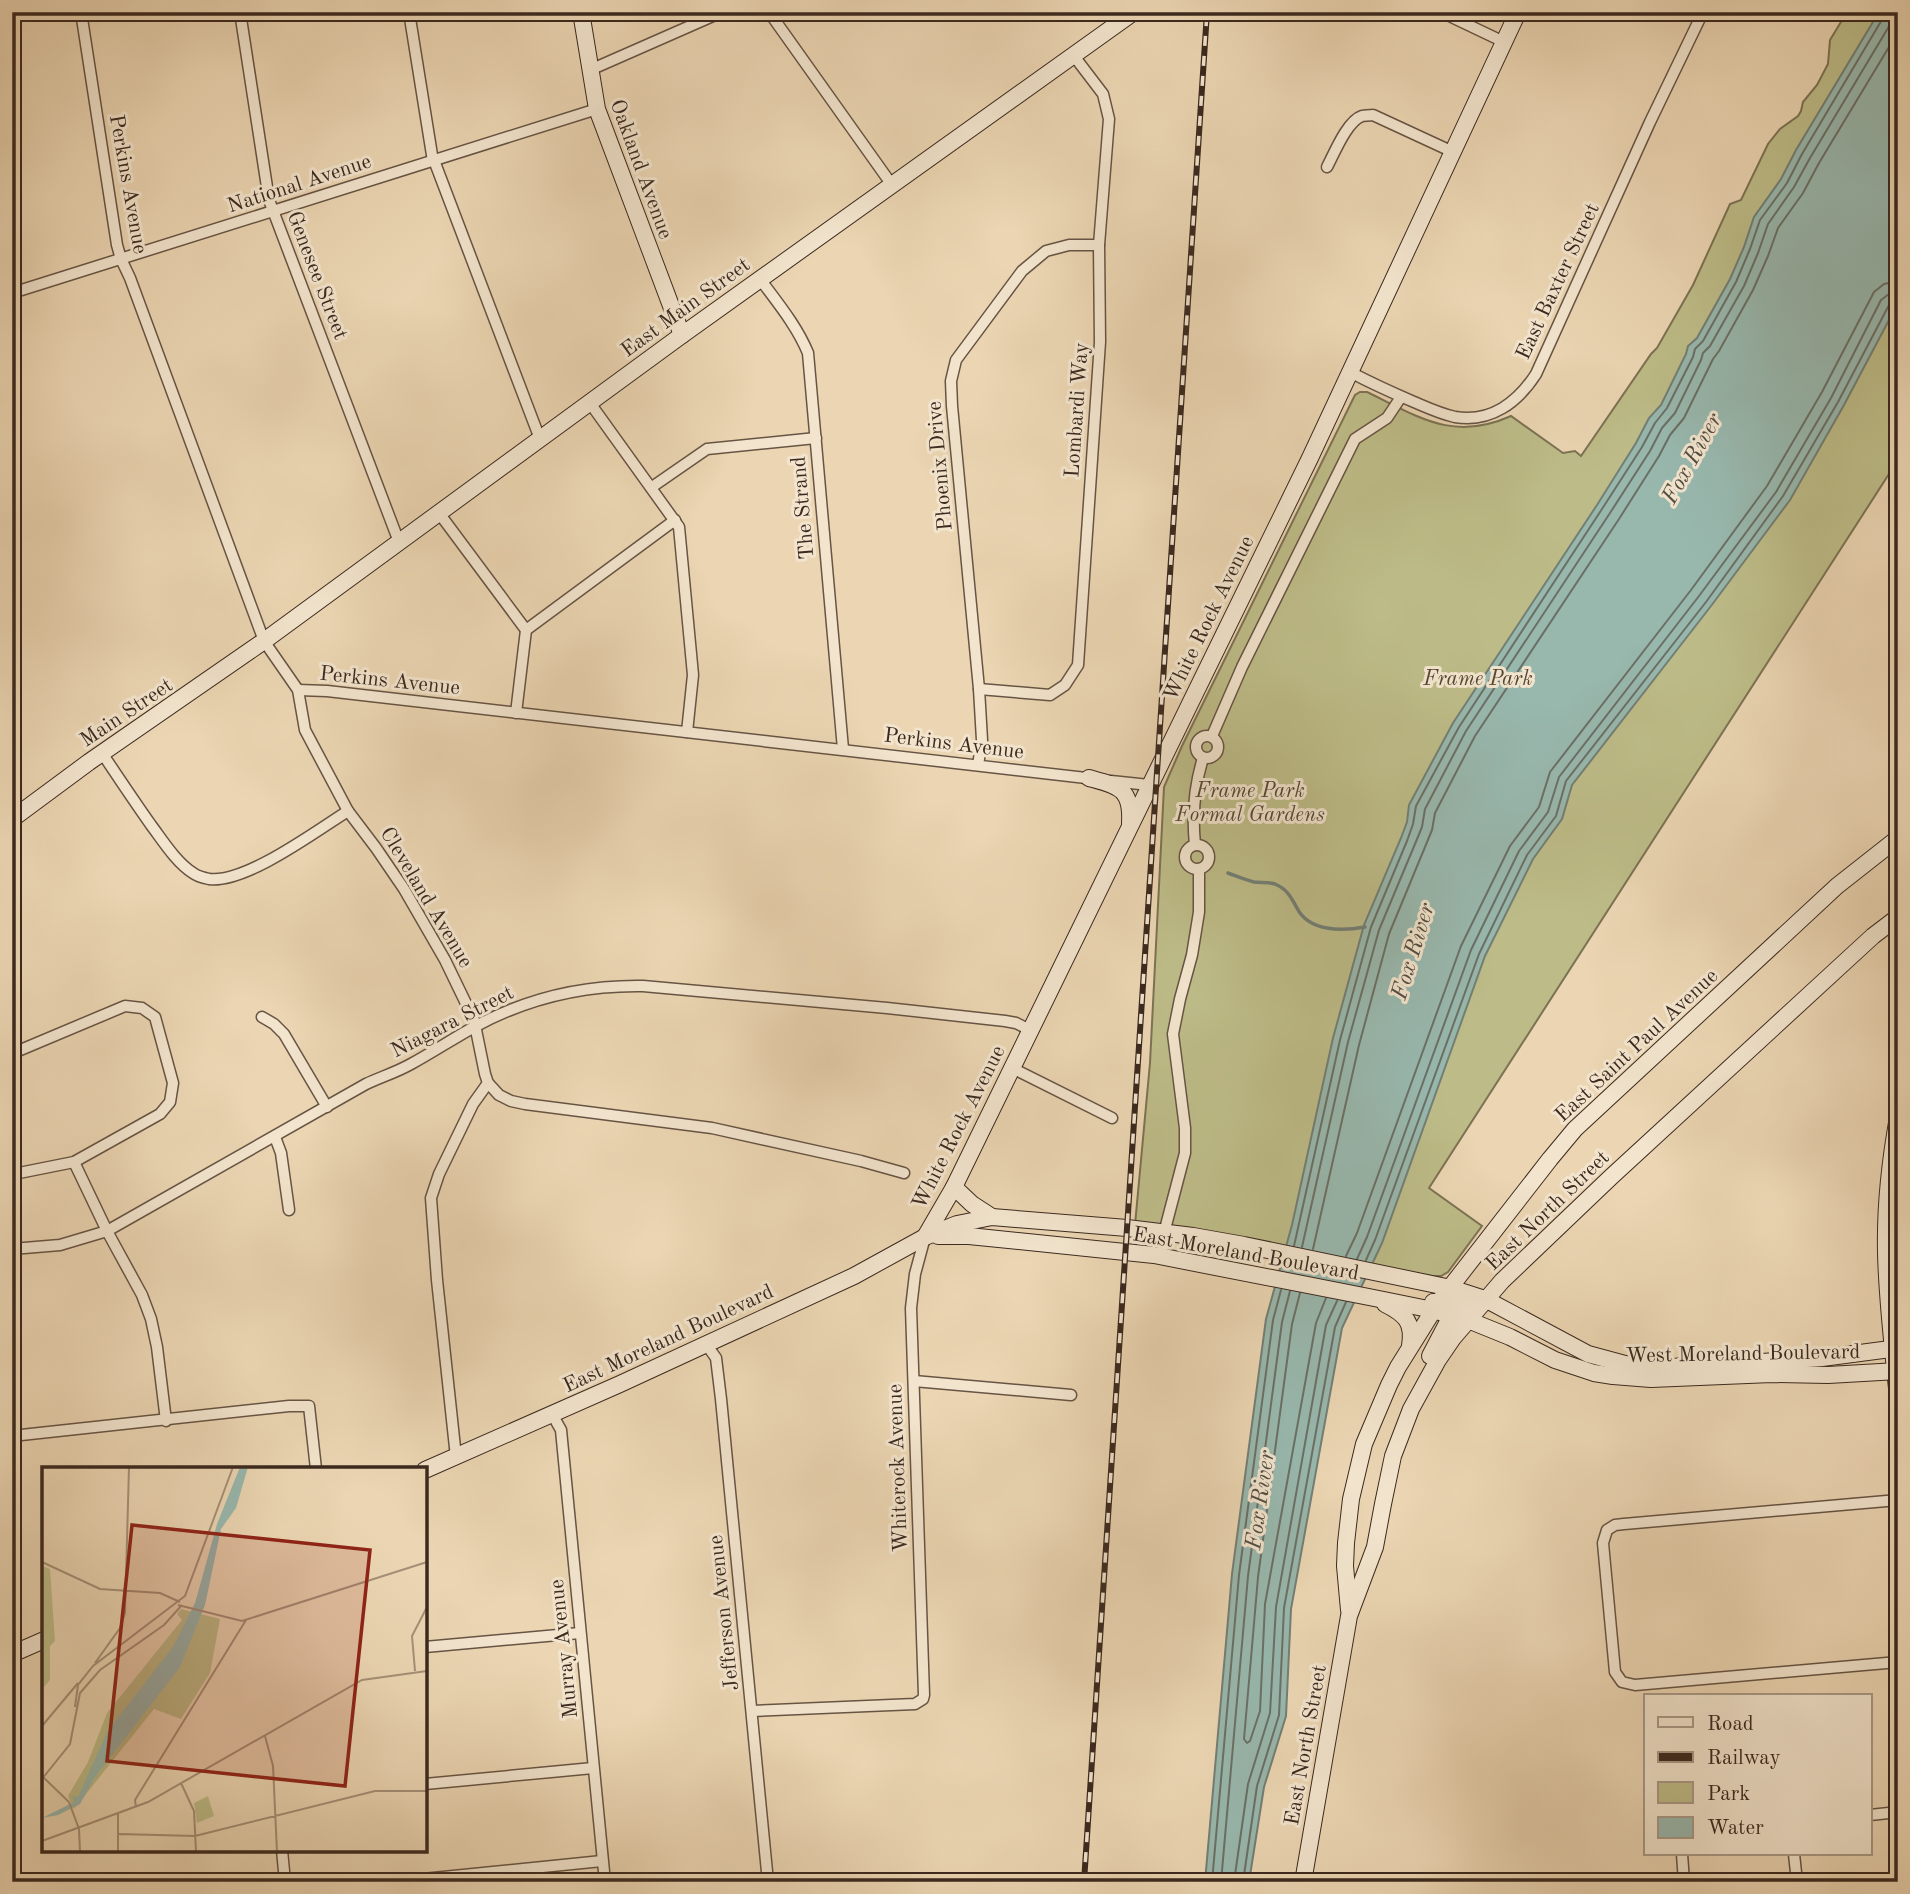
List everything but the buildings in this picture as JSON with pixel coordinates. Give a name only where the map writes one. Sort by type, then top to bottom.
[{"type":"main road","name":"Oakland Avenue","points":[[581,12],[597,109],[682,335]]},
{"type":"main road","name":"East Main Street","points":[[264,641],[682,335],[1134,12]]},
{"type":"main road","name":"White Rock Avenue","points":[[925,1237],[954,1187],[1350,372],[1518,12]]},
{"type":"main road","name":"Main Street","points":[[12,819],[264,641]]},
{"type":"main road","points":[[1089,778],[1112,784],[1122,790],[1129,802],[1129,826]]},
{"type":"main road","name":"East Saint Paul Avenue","points":[[1451,1288],[1575,1129],[1838,886],[1898,838]]},
{"type":"main road","name":"East North Street","points":[[1303,1882],[1349,1616],[1375,1547],[1393,1457],[1407,1420],[1438,1360],[1485,1299],[1621,1168],[1898,916]]},
{"type":"main road","points":[[1898,1117],[1888,1186],[1886,1224],[1887,1285],[1898,1398]]},
{"type":"main road","points":[[954,1187],[972,1204],[992,1217]]},
{"type":"main road","name":"East Moreland Boulevard","points":[[427,1469],[854,1276],[925,1237],[957,1224],[992,1217],[1193,1236],[1275,1266],[1375,1286],[1444,1308]]},
{"type":"main road","points":[[1062,1245],[1065,1223]]},
{"type":"main road","name":"East Moreland Boulevard","points":[[925,1237],[969,1236],[1062,1245],[1162,1256],[1225,1268],[1275,1266],[1375,1286]]},
{"type":"main road","points":[[1375,1286],[1409,1322],[1412,1328],[1410,1346]]},
{"type":"main road","name":"West Moreland Boulevard","points":[[1375,1286],[1451,1288],[1485,1299],[1588,1354],[1625,1364],[1714,1365],[1822,1358],[1895,1348]]},
{"type":"main road","points":[[1387,1484],[1387,1449],[1401,1406],[1444,1308],[1454,1296],[1451,1288]]},
{"type":"main road","points":[[1444,1308],[1485,1299]]},
{"type":"main road","name":"West Moreland Boulevard","points":[[1444,1308],[1555,1360],[1594,1373],[1613,1376],[1651,1379],[1896,1371]]},
{"type":"main road","name":"East North Street","points":[[1349,1616],[1346,1543],[1351,1499],[1364,1444],[1388,1385],[1410,1346],[1444,1308]]},
{"type":"main road","points":[[12,1654],[42,1641]]},
{"type":"street","name":"Perkins Avenue","points":[[81,12],[121,259],[264,641],[298,690],[327,691],[1149,785]]},
{"type":"street","name":"Genesee Street","points":[[240,12],[269,200],[399,542]]},
{"type":"street","points":[[409,12],[433,160],[540,439]]},
{"type":"street","points":[[590,70],[722,12]]},
{"type":"street","points":[[769,12],[892,185]]},
{"type":"street","points":[[1441,12],[1504,42]]},
{"type":"street","name":"East Baxter Street","points":[[1350,372],[1437,412],[1467,418],[1501,410],[1526,389],[1536,374],[1703,12]]},
{"type":"street","name":"Lombardi Way","points":[[979,689],[1050,695],[1065,685],[1078,665],[1100,342],[1099,245],[1109,119],[1104,94],[1074,56]]},
{"type":"street","name":"National Avenue","points":[[12,293],[597,109]]},
{"type":"street","points":[[1327,167],[1347,130],[1363,116],[1373,115],[1453,152]]},
{"type":"street","name":"Phoenix Drive","points":[[978,765],[982,740],[979,689],[951,381],[956,360],[1022,271],[1046,251],[1069,244],[1099,245]]},
{"type":"street","name":"The Strand","points":[[760,279],[793,325],[808,353],[843,749]]},
{"type":"street","points":[[1212,736],[1241,667],[1355,439],[1387,418],[1401,397]]},
{"type":"street","points":[[590,403],[679,527],[693,675],[687,732]]},
{"type":"street","points":[[652,487],[707,449],[816,438]]},
{"type":"street","points":[[439,513],[526,629],[516,713]]},
{"type":"street","points":[[526,629],[676,520]]},
{"type":"street","name":"Cleveland Avenue","points":[[298,690],[305,730],[348,811],[376,848],[428,929],[466,1001],[476,1026],[488,1083]]},
{"type":"street","points":[[1205,736],[1212,736],[1217,741],[1217,751],[1211,758],[1203,758],[1196,750],[1197,743],[1205,736]]},
{"type":"street","points":[[102,753],[155,831],[180,862],[195,874],[210,879],[228,878],[249,871],[348,811]]},
{"type":"street","points":[[1162,1256],[1164,1233],[1185,1153],[1185,1128],[1173,1034],[1192,955],[1199,912],[1199,869],[1208,857],[1204,847],[1195,845],[1193,807],[1203,758]]},
{"type":"street","name":"Niagara Street","points":[[12,1249],[60,1245],[107,1231],[366,1084],[408,1066],[476,1026],[542,999],[580,989],[615,986],[691,990],[1005,1021],[1030,1030]]},
{"type":"street","points":[[12,1059],[18,1051],[125,1006],[142,1008],[155,1017],[173,1083],[170,1102],[160,1114],[74,1162],[19,1173],[12,1170]]},
{"type":"street","points":[[262,1017],[284,1034],[327,1107]]},
{"type":"street","points":[[1012,1068],[1112,1118]]},
{"type":"street","points":[[456,1457],[431,1198],[439,1174],[473,1104],[488,1083],[499,1095],[511,1101],[712,1128],[904,1173]]},
{"type":"street","points":[[275,1137],[281,1153],[289,1210]]},
{"type":"street","points":[[74,1162],[142,1295],[157,1347],[166,1421]]},
{"type":"street","name":"Whiterock Avenue","points":[[751,1712],[915,1704],[923,1699],[912,1308],[915,1273],[925,1237]]},
{"type":"street","name":"Jefferson Avenue","points":[[706,1344],[716,1358],[720,1386],[768,1882]]},
{"type":"street","points":[[914,1381],[1071,1395]]},
{"type":"street","points":[[12,1436],[309,1406],[316,1467]]},
{"type":"street","name":"Murray Avenue","points":[[552,1414],[561,1430],[605,1882]]},
{"type":"street","points":[[1898,1500],[1615,1525],[1607,1530],[1603,1543],[1615,1672],[1622,1682],[1635,1685],[1898,1661]]},
{"type":"street","points":[[427,1647],[580,1633]]},
{"type":"street","points":[[427,1784],[593,1768]]},
{"type":"street","points":[[1871,1815],[1898,1812]]},
{"type":"street","points":[[282,1852],[285,1882]]},
{"type":"street","points":[[1682,1856],[1684,1882]]},
{"type":"street","points":[[1794,1856],[1797,1882]]},
{"type":"street","points":[[393,1882],[603,1861]]},
{"type":"green space","name":"Frame Park","points":[[1847,12],[1898,12],[1898,460],[1429,1188],[1482,1226],[1448,1272],[1441,1276],[1432,1276],[1135,1225],[1150,1063],[1164,787],[1355,395],[1367,392],[1420,417],[1454,426],[1471,427],[1511,416],[1563,453],[1575,451],[1581,456],[1657,348],[1693,285],[1730,204],[1741,200],[1768,144],[1780,129],[1798,116],[1803,102],[1817,85],[1828,64],[1830,40]]},
{"type":"water","name":"Fox River","points":[[1879,12],[1898,12],[1898,303],[1790,500],[1572,785],[1562,819],[1533,859],[1485,956],[1382,1243],[1342,1328],[1291,1609],[1286,1716],[1264,1787],[1249,1882],[1205,1882],[1232,1574],[1266,1319],[1292,1225],[1333,1038],[1364,925],[1407,822],[1409,805],[1453,723],[1597,505],[1649,418],[1661,405],[1688,346],[1697,338],[1730,279],[1754,217],[1781,179]]},
{"type":"waterway","points":[[1228,873],[1279,886],[1288,894],[1302,916],[1318,926],[1337,929],[1365,927]]},
{"type":"railway","points":[[1084,1882],[1207,12]]},
{"type":"park label","name":"Frame Park Formal Gardens","points":[[1250,802]]}]
